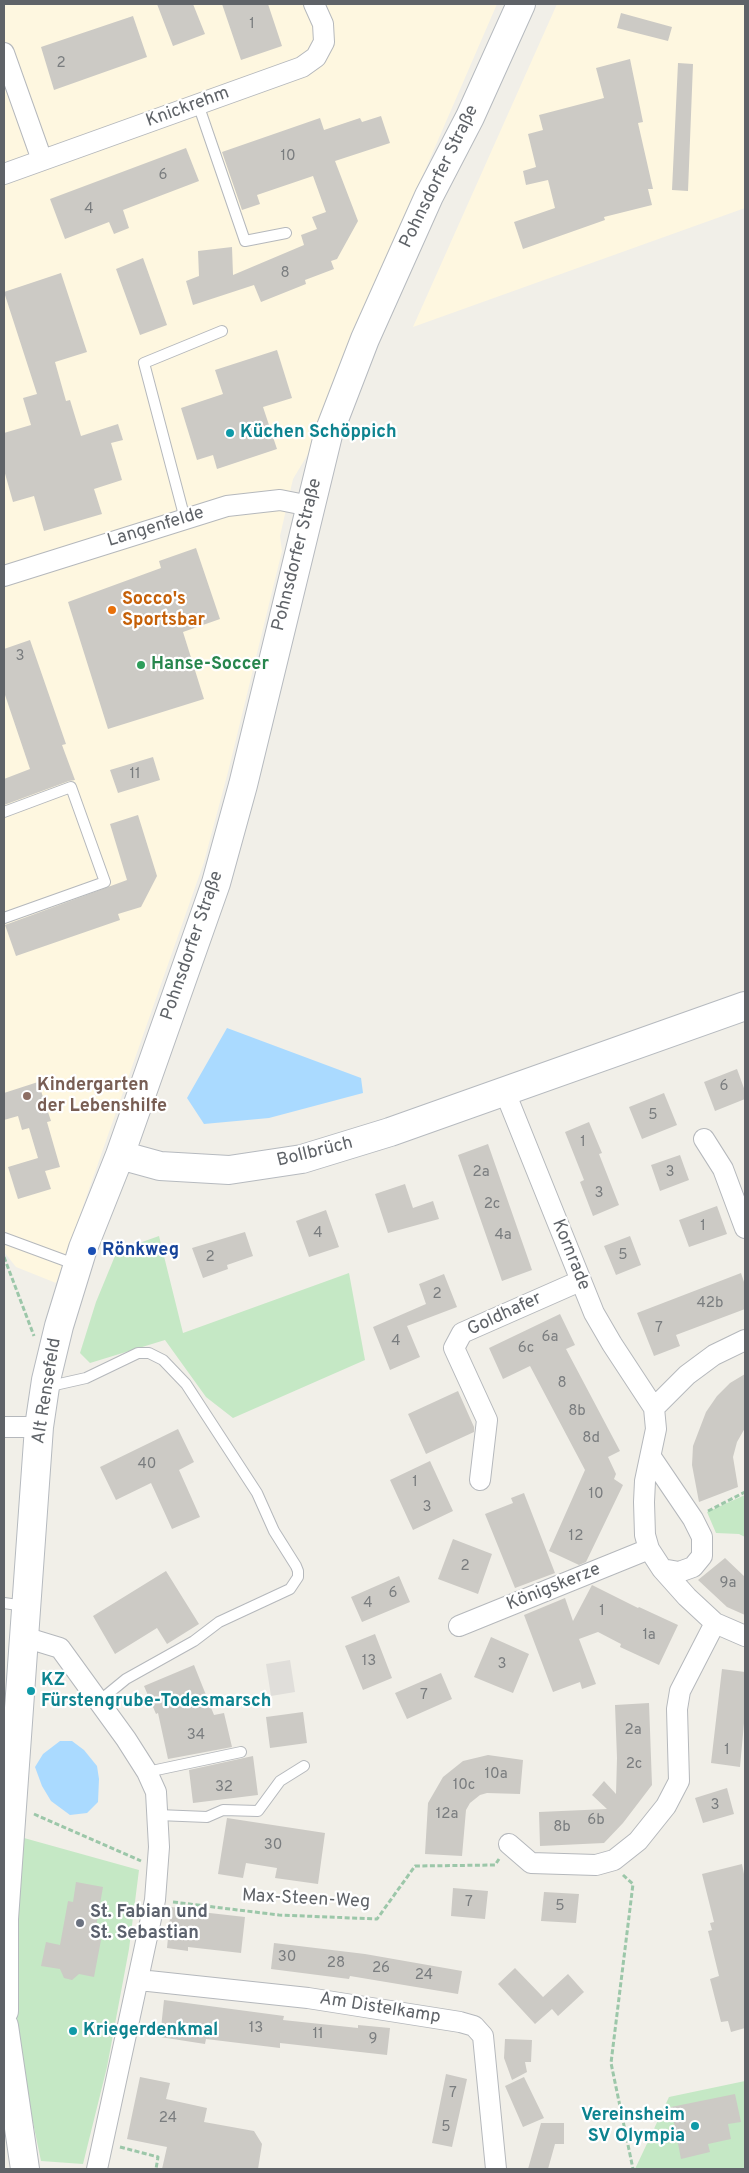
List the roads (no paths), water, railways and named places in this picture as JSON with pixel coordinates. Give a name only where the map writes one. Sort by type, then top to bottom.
[{"type":"main road","name":"Pohnsdorfer Straße","points":[[120,1155],[216,883],[243,785],[328,435],[365,339],[429,196],[470,118],[521,4]]},
{"type":"main road","name":"Bollbrüch","points":[[120,1155],[160,1166],[229,1170],[302,1159],[390,1132],[745,1006]]},
{"type":"main road","name":"Alt Rensefeld","points":[[4,2011],[4,1920],[8,1804],[17,1674],[24,1637],[15,1605],[39,1427],[45,1387],[59,1326],[78,1266],[120,1155]]},
{"type":"main road","points":[[4,2026],[7,2068],[25,2169]]},
{"type":"street","name":"Knickrehm","points":[[4,174],[302,67],[316,57],[324,42],[323,24],[314,4]]},
{"type":"street","points":[[4,53],[42,160]]},
{"type":"street","name":"Langenfelde","points":[[4,576],[227,506],[280,500],[310,506]]},
{"type":"street","name":"Kornrade","points":[[505,1092],[594,1313],[654,1408]]},
{"type":"street","points":[[704,1139],[723,1169],[745,1228]]},
{"type":"street","name":"Goldhafer","points":[[480,1480],[487,1420],[454,1348],[462,1333],[580,1281]]},
{"type":"street","points":[[745,1340],[714,1355],[687,1375],[654,1408],[656,1429],[645,1481],[644,1502],[645,1535],[649,1549],[662,1569],[687,1597],[715,1623],[745,1636]]},
{"type":"street","points":[[4,1427],[39,1427]]},
{"type":"street","points":[[651,1456],[693,1519],[702,1537],[702,1556],[693,1567],[679,1572],[662,1569]]},
{"type":"street","name":"Königskerze","points":[[460,1626],[649,1549]]},
{"type":"street","points":[[509,1844],[531,1863],[596,1865],[614,1860],[638,1841],[666,1806],[679,1781],[677,1709],[680,1691],[715,1623]]},
{"type":"street","points":[[24,1637],[60,1648],[126,1739],[147,1772],[156,1792],[158,1868],[155,1900],[97,2169]]},
{"type":"street","name":"Am Distelkamp","points":[[139,1980],[308,1998],[474,2026],[483,2036],[496,2169]]},
{"type":"lane","points":[[198,104],[245,241],[286,233]]},
{"type":"lane","points":[[185,520],[144,363],[222,332]]},
{"type":"lane","points":[[4,812],[71,787],[104,882],[4,918]]},
{"type":"lane","points":[[4,1238],[78,1266]]},
{"type":"lane","points":[[45,1387],[86,1378],[138,1353],[149,1353],[164,1360],[186,1384],[257,1494],[274,1531],[298,1571],[295,1584],[290,1589],[219,1622],[194,1641],[126,1679],[98,1702]]},
{"type":"lane","points":[[147,1772],[240,1752]]},
{"type":"lane","points":[[158,1815],[207,1817],[223,1810],[258,1811],[280,1781],[304,1766]]},
{"type":"water","points":[[227,1028],[361,1078],[363,1093],[269,1118],[204,1124],[187,1098]]},
{"type":"water","points":[[60,1741],[72,1741],[84,1750],[97,1766],[99,1779],[98,1802],[87,1813],[70,1815],[51,1801],[42,1786],[35,1767],[43,1754]]},
{"type":"place","name":"Küchen Schöppich","points":[[230,433]]},
{"type":"place","name":"Socco's Sportsbar","points":[[112,610]]},
{"type":"place","name":"Hanse-Soccer","points":[[141,665]]},
{"type":"place","name":"Kindergarten der Lebenshilfe","points":[[27,1096]]},
{"type":"place","name":"Rönkweg","points":[[92,1251]]},
{"type":"place","name":"KZ Fürstengrube-Todesmarsch","points":[[31,1691]]},
{"type":"place","name":"St. Fabian und St. Sebastian","points":[[80,1923]]},
{"type":"place","name":"Kriegerdenkmal","points":[[73,2031]]},
{"type":"place","name":"Vereinsheim SV Olympia","points":[[695,2126]]}]
